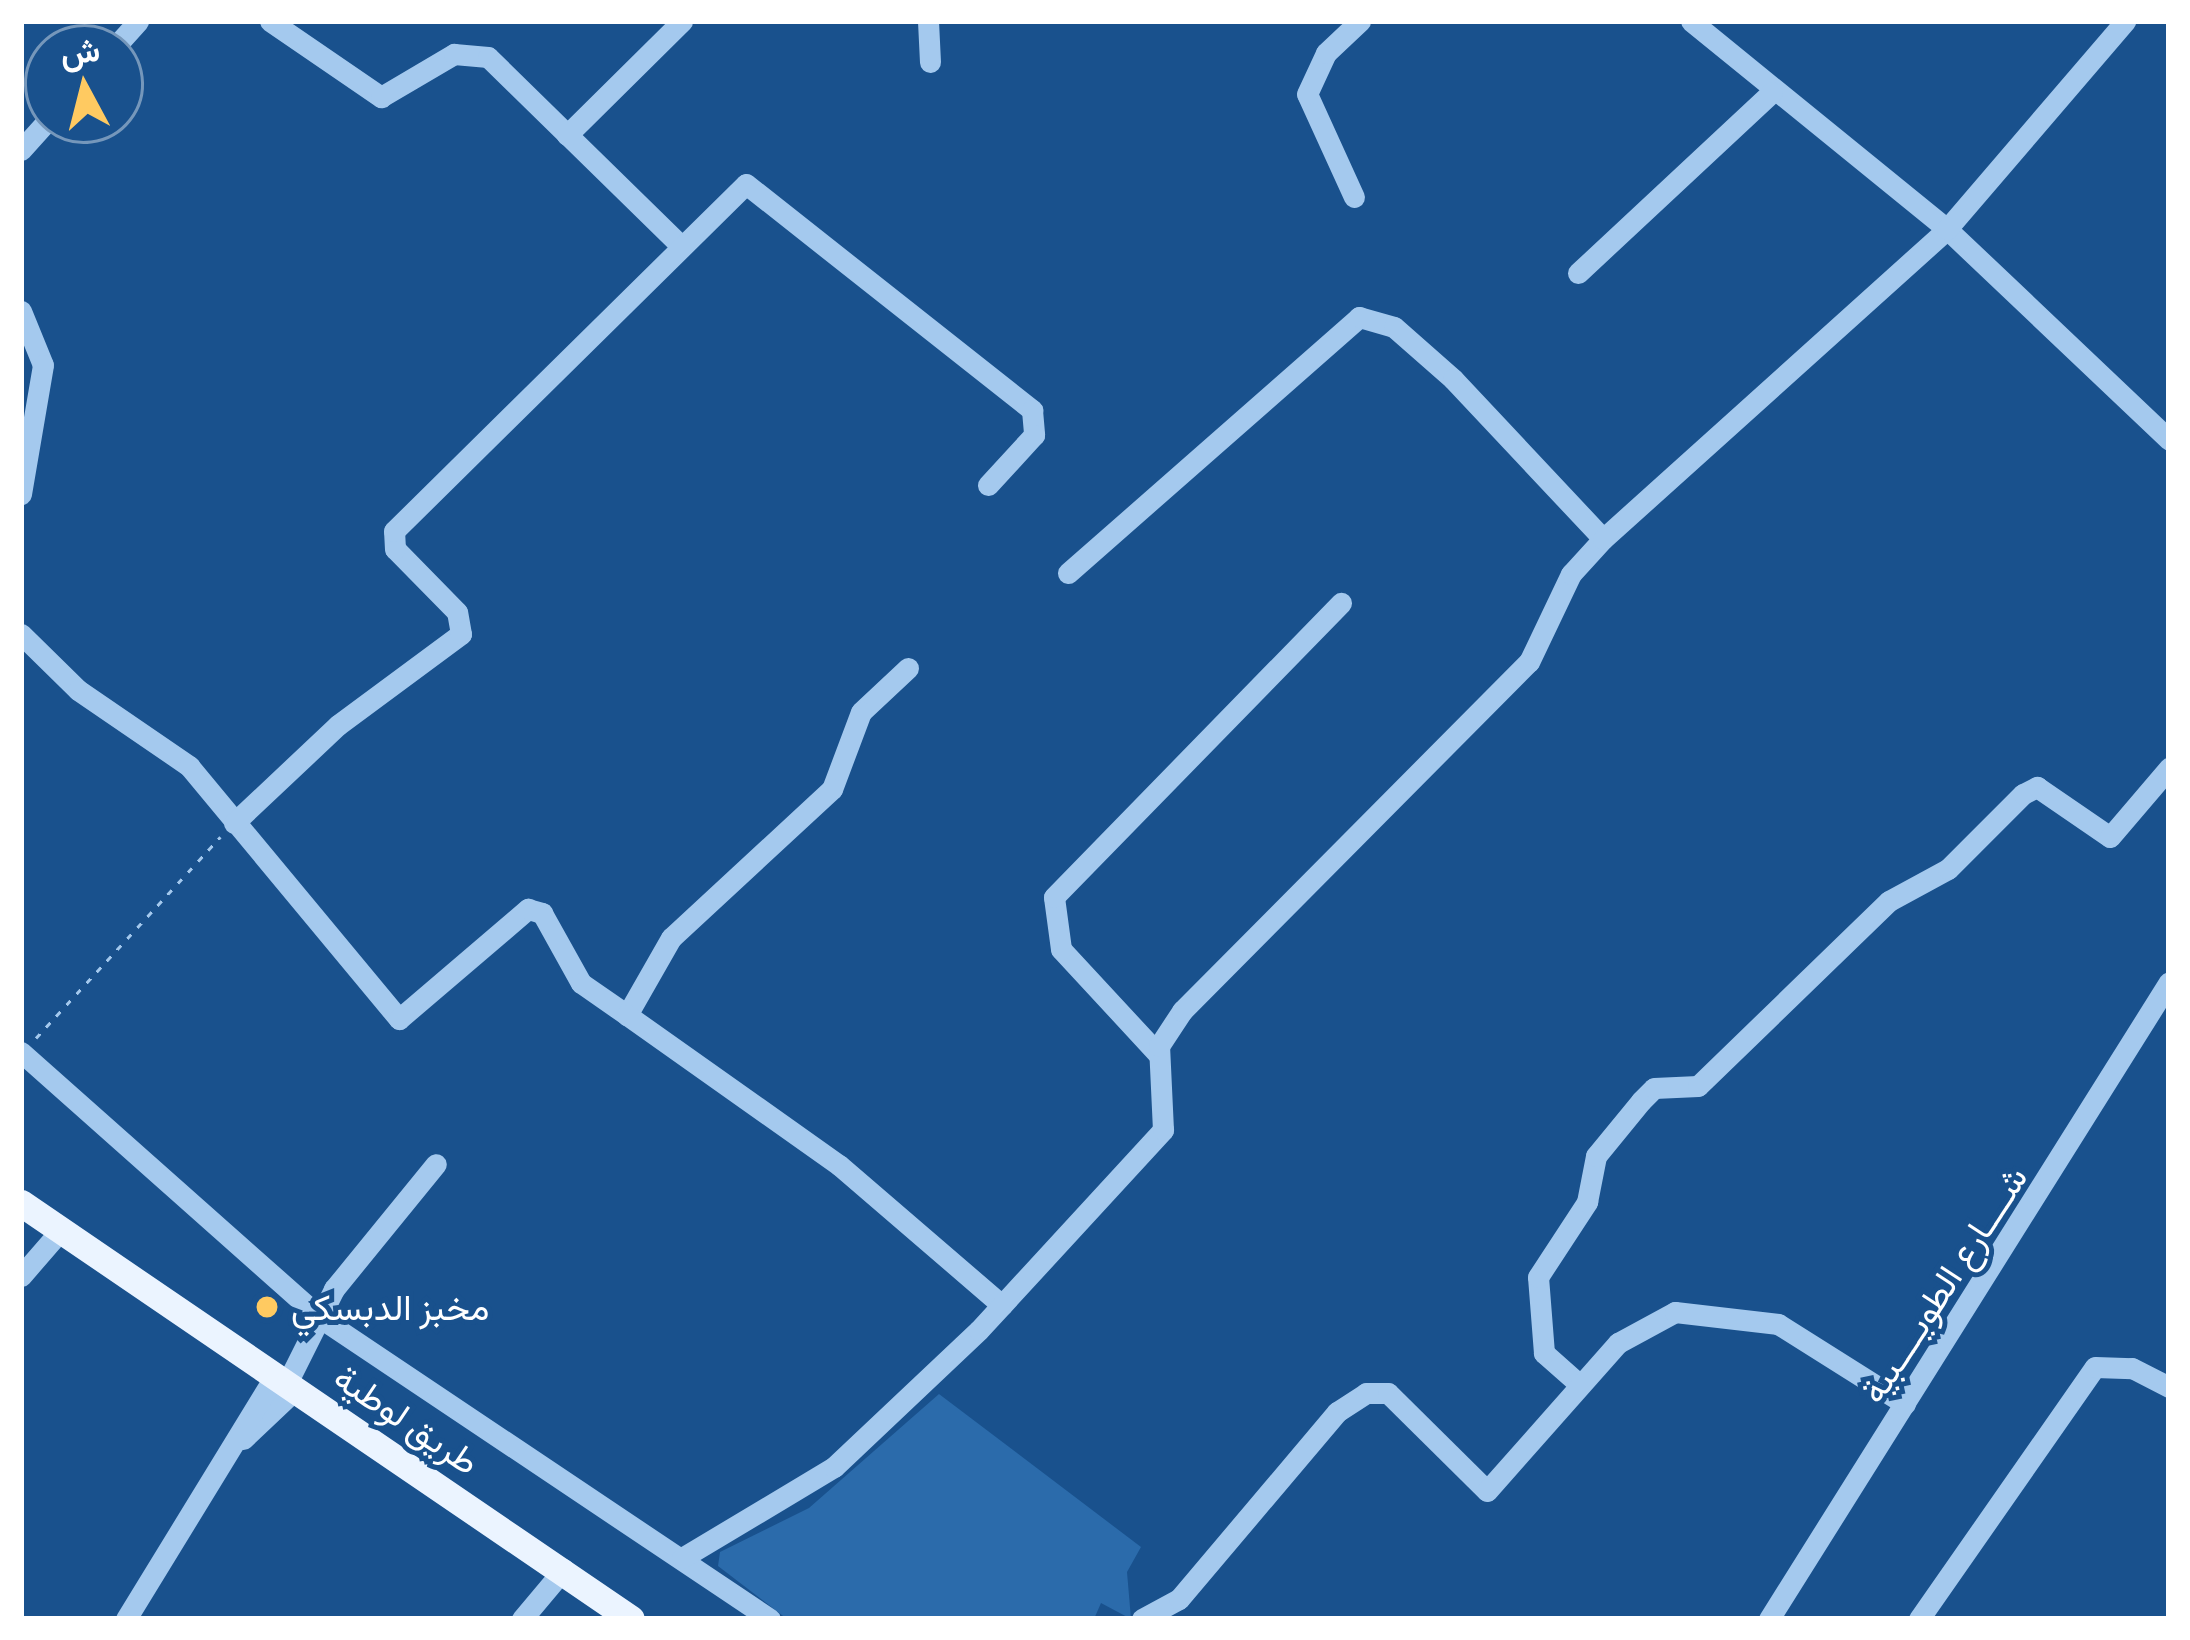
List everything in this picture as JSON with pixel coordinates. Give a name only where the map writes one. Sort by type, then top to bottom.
[{"type":"main road","name":"طريق لوطية","points":[[21,1203],[631,1619]]},
{"type":"street","points":[[270,21],[381,97],[454,54],[478,53],[678,243]]},
{"type":"street","points":[[568,135],[682,21]]},
{"type":"street","points":[[928,21],[930,62]]},
{"type":"street","points":[[1354,197],[1306,94],[1326,53],[1360,21]]},
{"type":"street","points":[[1691,21],[1772,92],[1947,229],[2169,440]]},
{"type":"street","points":[[682,1558],[834,1467],[1002,1305],[1163,1130],[1160,1055],[1182,1011],[1529,662],[1571,574],[1603,539],[1947,229],[2125,21]]},
{"type":"street","points":[[1578,273],[1772,92]]},
{"type":"street","points":[[234,823],[338,724],[461,634],[457,612],[401,556],[394,531],[678,243],[755,184],[1032,410],[1034,436],[988,485]]},
{"type":"street","points":[[21,311],[43,365],[21,494]]},
{"type":"street","points":[[1068,573],[1359,317],[1394,327],[1453,379],[1603,539]]},
{"type":"street","points":[[1160,1055],[1061,949],[1054,897],[1341,603]]},
{"type":"street","points":[[21,634],[78,690],[188,766],[399,1019],[529,909],[542,913],[581,983],[839,1165],[1002,1305]]},
{"type":"street","points":[[627,1015],[682,925],[832,789],[861,712],[908,668]]},
{"type":"street","points":[[1579,1384],[1544,1353],[1538,1276],[1587,1202],[1596,1156],[1641,1100],[1654,1088],[1698,1086],[1889,901],[1948,868],[2023,794],[2037,787],[2110,837],[2169,768]]},
{"type":"street","name":"شــــارع الطويــــبية","points":[[1768,1619],[2169,982]]},
{"type":"street","points":[[22,1052],[322,1319],[770,1619]]},
{"type":"street","points":[[126,1619],[243,1439],[287,1381],[367,1243],[436,1164]]},
{"type":"street","points":[[21,1276],[62,1230]]},
{"type":"street","points":[[1142,1619],[1179,1599],[1348,1401],[1388,1393],[1487,1491],[1579,1384],[1643,1323],[1708,1308],[1816,1340],[1906,1404]]},
{"type":"street","points":[[1919,1619],[2095,1367],[2132,1368],[2169,1388]]},
{"type":"street","points":[[522,1619],[563,1569]]},
{"type":"path","points":[[22,1052],[234,823]]},
{"type":"shaded area","points":[[939,1394],[1141,1547],[1127,1572],[1131,1619],[1101,1603],[1094,1619],[787,1619],[718,1566],[720,1552],[809,1508]]},
{"type":"place","name":"مخبز الدبسكي","points":[[267,1307]]}]
